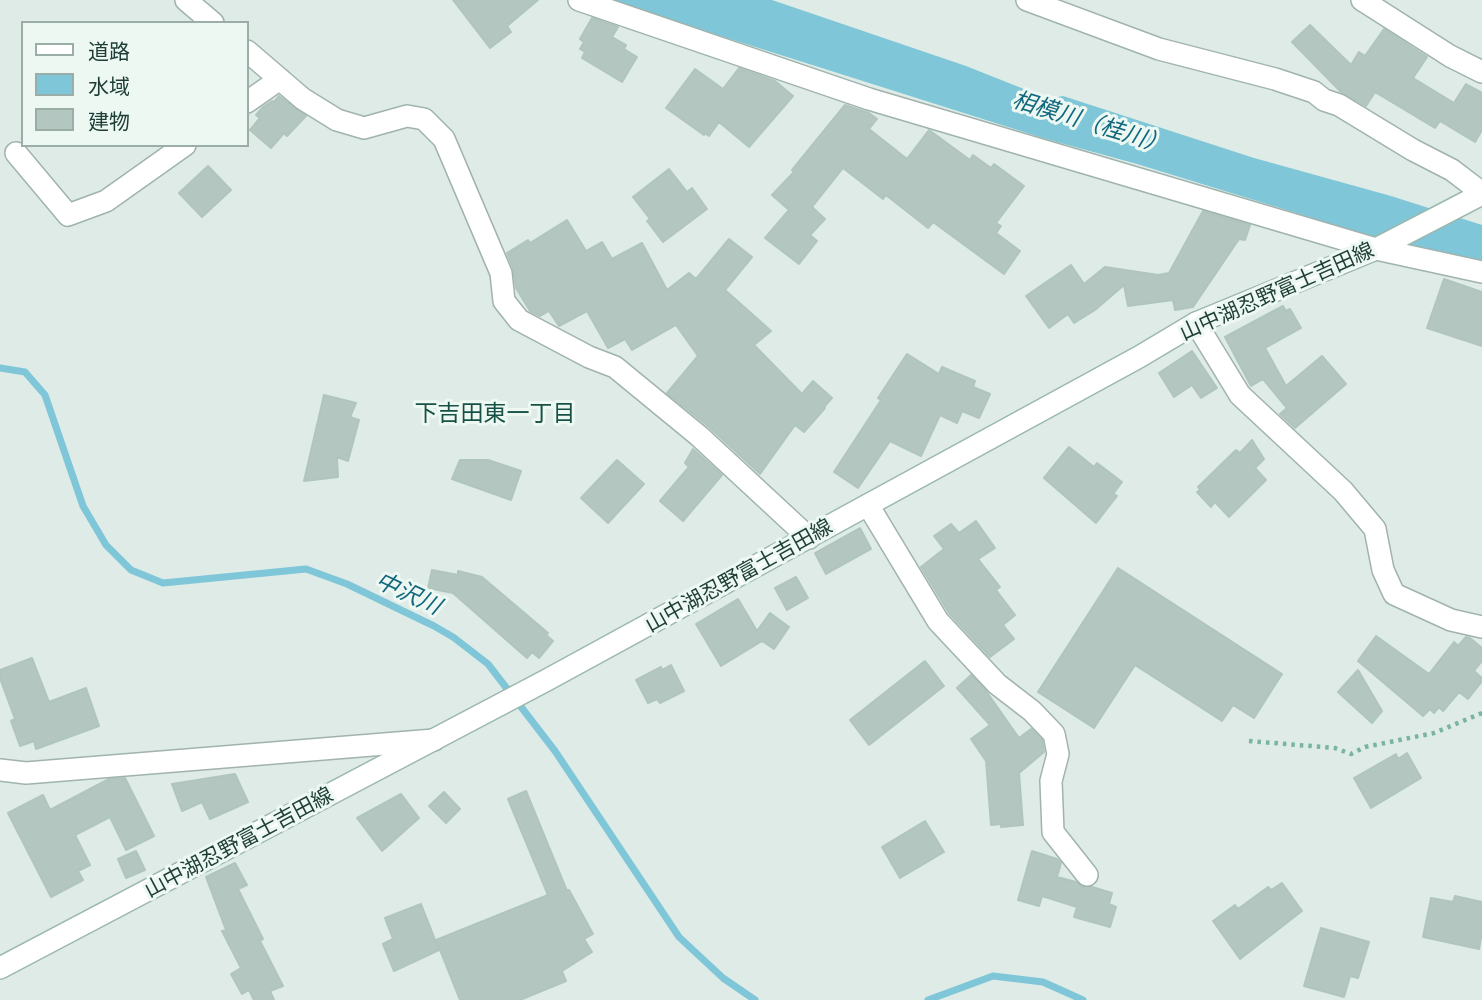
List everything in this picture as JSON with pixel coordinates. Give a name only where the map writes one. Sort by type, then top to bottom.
[{"type":"street","points":[[186,0],[211,21]]},
{"type":"street","points":[[579,0],[869,99],[1482,272]]},
{"type":"street","points":[[1027,0],[1159,49],[1275,79],[1314,92],[1452,170],[1478,196]]},
{"type":"street","points":[[1362,0],[1450,56],[1482,72]]},
{"type":"street","points":[[248,52],[303,99],[337,120],[364,128],[407,116],[424,119],[444,139],[501,272],[504,301],[519,320],[615,367],[699,436],[808,538]]},
{"type":"street","points":[[248,101],[280,79]]},
{"type":"street","points":[[16,153],[68,215],[106,201],[182,147]]},
{"type":"street","name":"山中湖忍野富士吉田線","points":[[0,968],[545,681],[1139,357],[1196,323],[1384,245],[1478,196]]},
{"type":"street","points":[[1196,323],[1240,395],[1343,491],[1375,529],[1383,570],[1394,594],[1451,620],[1482,626]]},
{"type":"street","points":[[868,505],[938,621],[997,684],[1032,711],[1054,734],[1058,754],[1051,781],[1054,832],[1087,875]]},
{"type":"street","points":[[0,771],[26,773],[443,735]]},
{"type":"path","points":[[1249,741],[1335,748],[1351,754],[1365,747],[1434,733],[1482,713]]},
{"type":"water","name":"相模川（桂川）","points":[[607,0],[772,0],[966,66],[1049,99],[1063,96],[1254,158],[1391,196],[1482,225],[1482,264],[1358,232],[1046,139]]},
{"type":"building","points":[[453,0],[538,0],[507,26],[511,32],[490,48]]},
{"type":"building","points":[[592,18],[618,27],[612,37],[626,45],[624,49],[637,57],[622,82],[582,58],[585,52],[580,49],[584,42],[580,39]]},
{"type":"building","points":[[1310,25],[1351,65],[1359,52],[1365,56],[1384,29],[1427,57],[1413,78],[1454,103],[1466,84],[1482,93],[1482,130],[1475,142],[1440,121],[1435,128],[1375,92],[1366,106],[1341,92],[1292,42]]},
{"type":"building","points":[[739,68],[775,81],[793,96],[749,147],[719,122],[709,136],[705,133],[704,135],[666,108],[695,69],[723,89]]},
{"type":"building","points":[[279,96],[306,116],[287,136],[284,133],[271,148],[250,130],[260,118],[256,115]]},
{"type":"building","points":[[845,105],[869,113],[877,119],[869,129],[907,159],[929,130],[970,160],[973,155],[991,168],[994,164],[1024,186],[996,223],[1001,226],[996,233],[1020,251],[1004,274],[933,222],[928,228],[886,195],[883,199],[843,168],[812,207],[825,219],[810,235],[817,241],[799,264],[765,238],[789,210],[772,195],[794,172],[792,170]]},
{"type":"building","points":[[208,166],[231,190],[202,217],[179,193]]},
{"type":"building","points":[[669,169],[687,192],[692,188],[707,209],[663,242],[633,197]]},
{"type":"building","points":[[1203,211],[1250,225],[1245,240],[1239,239],[1193,307],[1175,310],[1173,300],[1128,306],[1124,285],[1095,310],[1074,323],[1068,314],[1049,328],[1026,296],[1071,265],[1084,284],[1105,267],[1158,275],[1169,273]]},
{"type":"building","points":[[567,220],[586,251],[602,242],[612,259],[642,243],[667,290],[689,273],[696,279],[729,239],[752,257],[725,290],[771,331],[754,345],[802,394],[813,381],[832,398],[804,432],[795,425],[760,474],[667,393],[698,356],[676,325],[632,350],[625,339],[608,348],[587,311],[559,326],[549,311],[540,316],[530,311],[516,288],[507,253],[528,240],[530,243]]},
{"type":"building","points":[[1444,279],[1482,292],[1482,346],[1427,328]]},
{"type":"building","points":[[1283,306],[1286,311],[1290,309],[1301,328],[1265,348],[1286,386],[1322,356],[1346,384],[1295,428],[1280,414],[1287,408],[1263,379],[1251,386],[1225,337]]},
{"type":"building","points":[[1192,351],[1217,388],[1201,398],[1192,385],[1174,397],[1159,373]]},
{"type":"building","points":[[907,354],[939,374],[942,367],[975,381],[973,387],[990,394],[979,418],[962,411],[957,423],[940,415],[921,456],[890,441],[858,488],[834,472]]},
{"type":"building","points":[[324,395],[356,403],[350,417],[359,420],[348,461],[337,457],[338,477],[304,481]]},
{"type":"building","points":[[1252,440],[1264,459],[1255,468],[1266,480],[1229,517],[1215,502],[1211,507],[1197,492],[1200,490],[1198,487],[1236,450],[1240,453]]},
{"type":"building","points":[[1069,447],[1094,467],[1097,463],[1122,482],[1113,494],[1117,496],[1096,523],[1044,478]]},
{"type":"building","points":[[693,449],[722,475],[683,521],[660,501],[689,467],[685,463]]},
{"type":"building","points":[[460,460],[488,460],[521,471],[511,500],[452,479]]},
{"type":"building","points":[[617,460],[644,484],[608,523],[581,498]]},
{"type":"building","points":[[976,521],[995,548],[978,559],[1000,587],[996,590],[1015,615],[1003,625],[1014,639],[990,657],[949,613],[921,567],[944,549],[934,536],[951,524],[959,533]]},
{"type":"building","points":[[860,528],[871,549],[826,574],[815,553]]},
{"type":"building","points":[[1118,568],[1282,674],[1254,718],[1233,705],[1222,721],[1135,665],[1094,728],[1038,692]]},
{"type":"building","points":[[432,570],[458,575],[458,571],[482,577],[548,633],[546,635],[553,641],[539,658],[532,652],[527,658],[453,593],[428,588]]},
{"type":"building","points":[[796,577],[808,598],[787,610],[775,588]]},
{"type":"building","points":[[738,599],[757,631],[770,613],[789,627],[774,649],[762,641],[721,666],[696,624]]},
{"type":"building","points":[[1376,636],[1429,674],[1454,642],[1458,646],[1466,637],[1470,638],[1482,648],[1482,661],[1474,671],[1482,681],[1468,699],[1459,692],[1443,711],[1439,707],[1434,713],[1430,709],[1423,716],[1358,661]]},
{"type":"building","points":[[32,658],[49,702],[86,688],[99,726],[36,749],[34,741],[20,746],[11,721],[15,719],[0,678],[0,670]]},
{"type":"building","points":[[925,661],[944,686],[869,745],[850,720]]},
{"type":"building","points":[[671,665],[684,691],[660,703],[657,699],[648,703],[636,680],[661,667],[662,670]]},
{"type":"building","points":[[1358,670],[1382,711],[1372,723],[1338,692]]},
{"type":"building","points":[[971,675],[986,691],[1019,738],[1031,729],[1042,740],[1044,752],[1019,773],[1023,825],[991,825],[986,761],[971,739],[990,725],[957,688]]},
{"type":"building","points":[[1407,753],[1421,778],[1371,808],[1354,778],[1396,754],[1398,759]]},
{"type":"building","points":[[235,774],[248,802],[210,819],[202,802],[182,811],[172,784]]},
{"type":"building","points":[[125,778],[154,836],[126,850],[110,817],[75,835],[90,865],[78,871],[83,880],[51,897],[8,813],[43,795],[50,810],[109,779]]},
{"type":"building","points":[[526,791],[567,891],[569,890],[593,934],[584,939],[592,952],[562,971],[566,981],[520,1000],[460,1000],[436,940],[548,895],[508,799]]},
{"type":"building","points":[[444,792],[460,809],[446,823],[429,806]]},
{"type":"building","points":[[401,794],[419,818],[382,851],[357,818]]},
{"type":"building","points":[[925,821],[944,852],[900,878],[882,847]]},
{"type":"building","points":[[136,851],[145,870],[126,878],[118,859]]},
{"type":"building","points":[[1032,851],[1057,859],[1061,863],[1057,877],[1076,882],[1083,887],[1112,893],[1109,904],[1116,907],[1110,927],[1074,917],[1077,907],[1042,896],[1039,906],[1018,900]]},
{"type":"building","points":[[235,863],[247,885],[238,889],[283,986],[270,991],[274,1000],[254,1000],[249,990],[242,994],[231,974],[241,968],[222,931],[226,930],[206,877]]},
{"type":"building","points":[[1282,883],[1302,911],[1240,959],[1213,921],[1235,905],[1238,909],[1268,887],[1271,890]]},
{"type":"building","points":[[1455,896],[1482,902],[1479,949],[1423,937],[1431,898],[1453,902]]},
{"type":"building","points":[[421,904],[439,950],[394,971],[383,944],[393,939],[385,918]]},
{"type":"building","points":[[1321,928],[1369,942],[1358,978],[1350,976],[1344,997],[1304,986]]},
{"type":"waterway","name":"中沢川","points":[[0,368],[25,372],[45,395],[83,506],[106,545],[131,570],[163,583],[306,569],[347,584],[434,626],[488,664],[555,751],[679,937],[723,978],[755,1000]]},
{"type":"waterway","name":"中沢川","points":[[928,1000],[993,976],[1043,982],[1083,1000]]},
{"type":"district","name":"下吉田東一丁目","points":[[495,414]]}]
